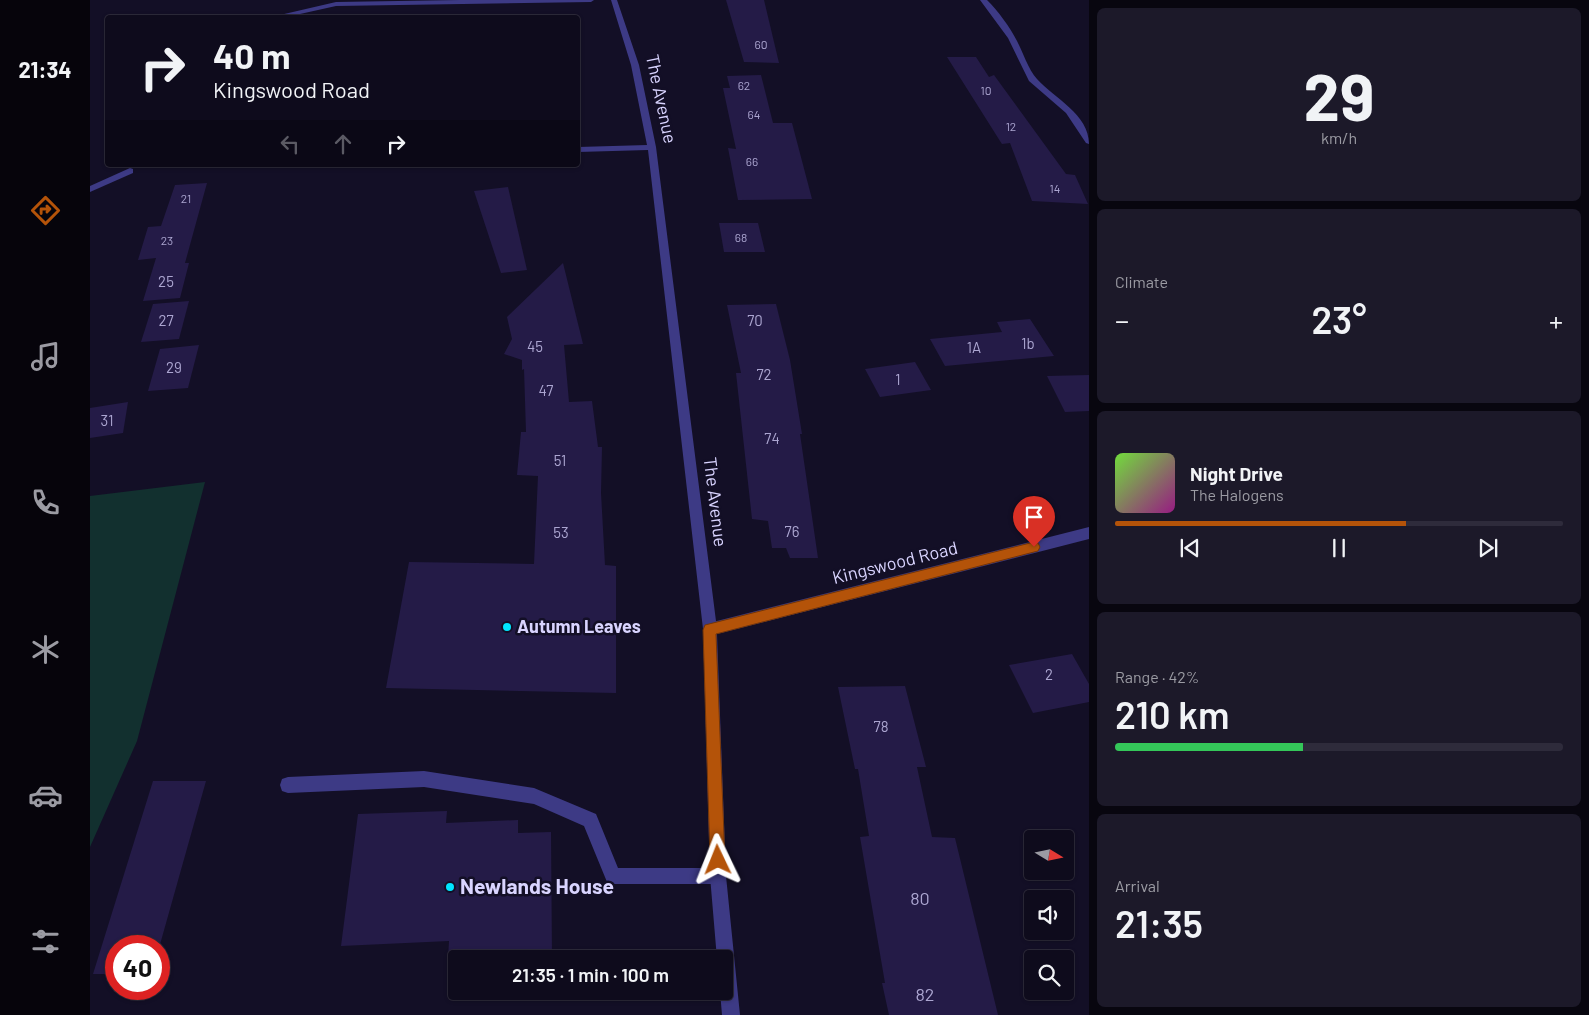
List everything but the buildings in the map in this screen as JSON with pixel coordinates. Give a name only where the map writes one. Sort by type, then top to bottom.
[{"type":"street","points":[[284,15],[336,4],[591,0]]},
{"type":"street","name":"The Avenue","points":[[614,0],[635,66],[652,146],[710,630],[718,876],[732,1015]]},
{"type":"street","points":[[983,0],[1012,38],[1032,79],[1069,111],[1089,141]]},
{"type":"street","points":[[580,150],[652,146]]},
{"type":"street","points":[[90,189],[130,171]]},
{"type":"street","name":"Kingswood Road","points":[[710,630],[1089,533]]},
{"type":"street","points":[[288,785],[424,779],[534,796],[590,820],[613,876],[718,876]]},
{"type":"green space","points":[[205,482],[137,741],[90,847],[90,496]]},
{"type":"place","name":"Autumn Leaves","points":[[507,627]]},
{"type":"place","name":"Newlands House","points":[[450,887]]},
{"type":"route","points":[[718,860],[710,630],[1034,547]]}]
